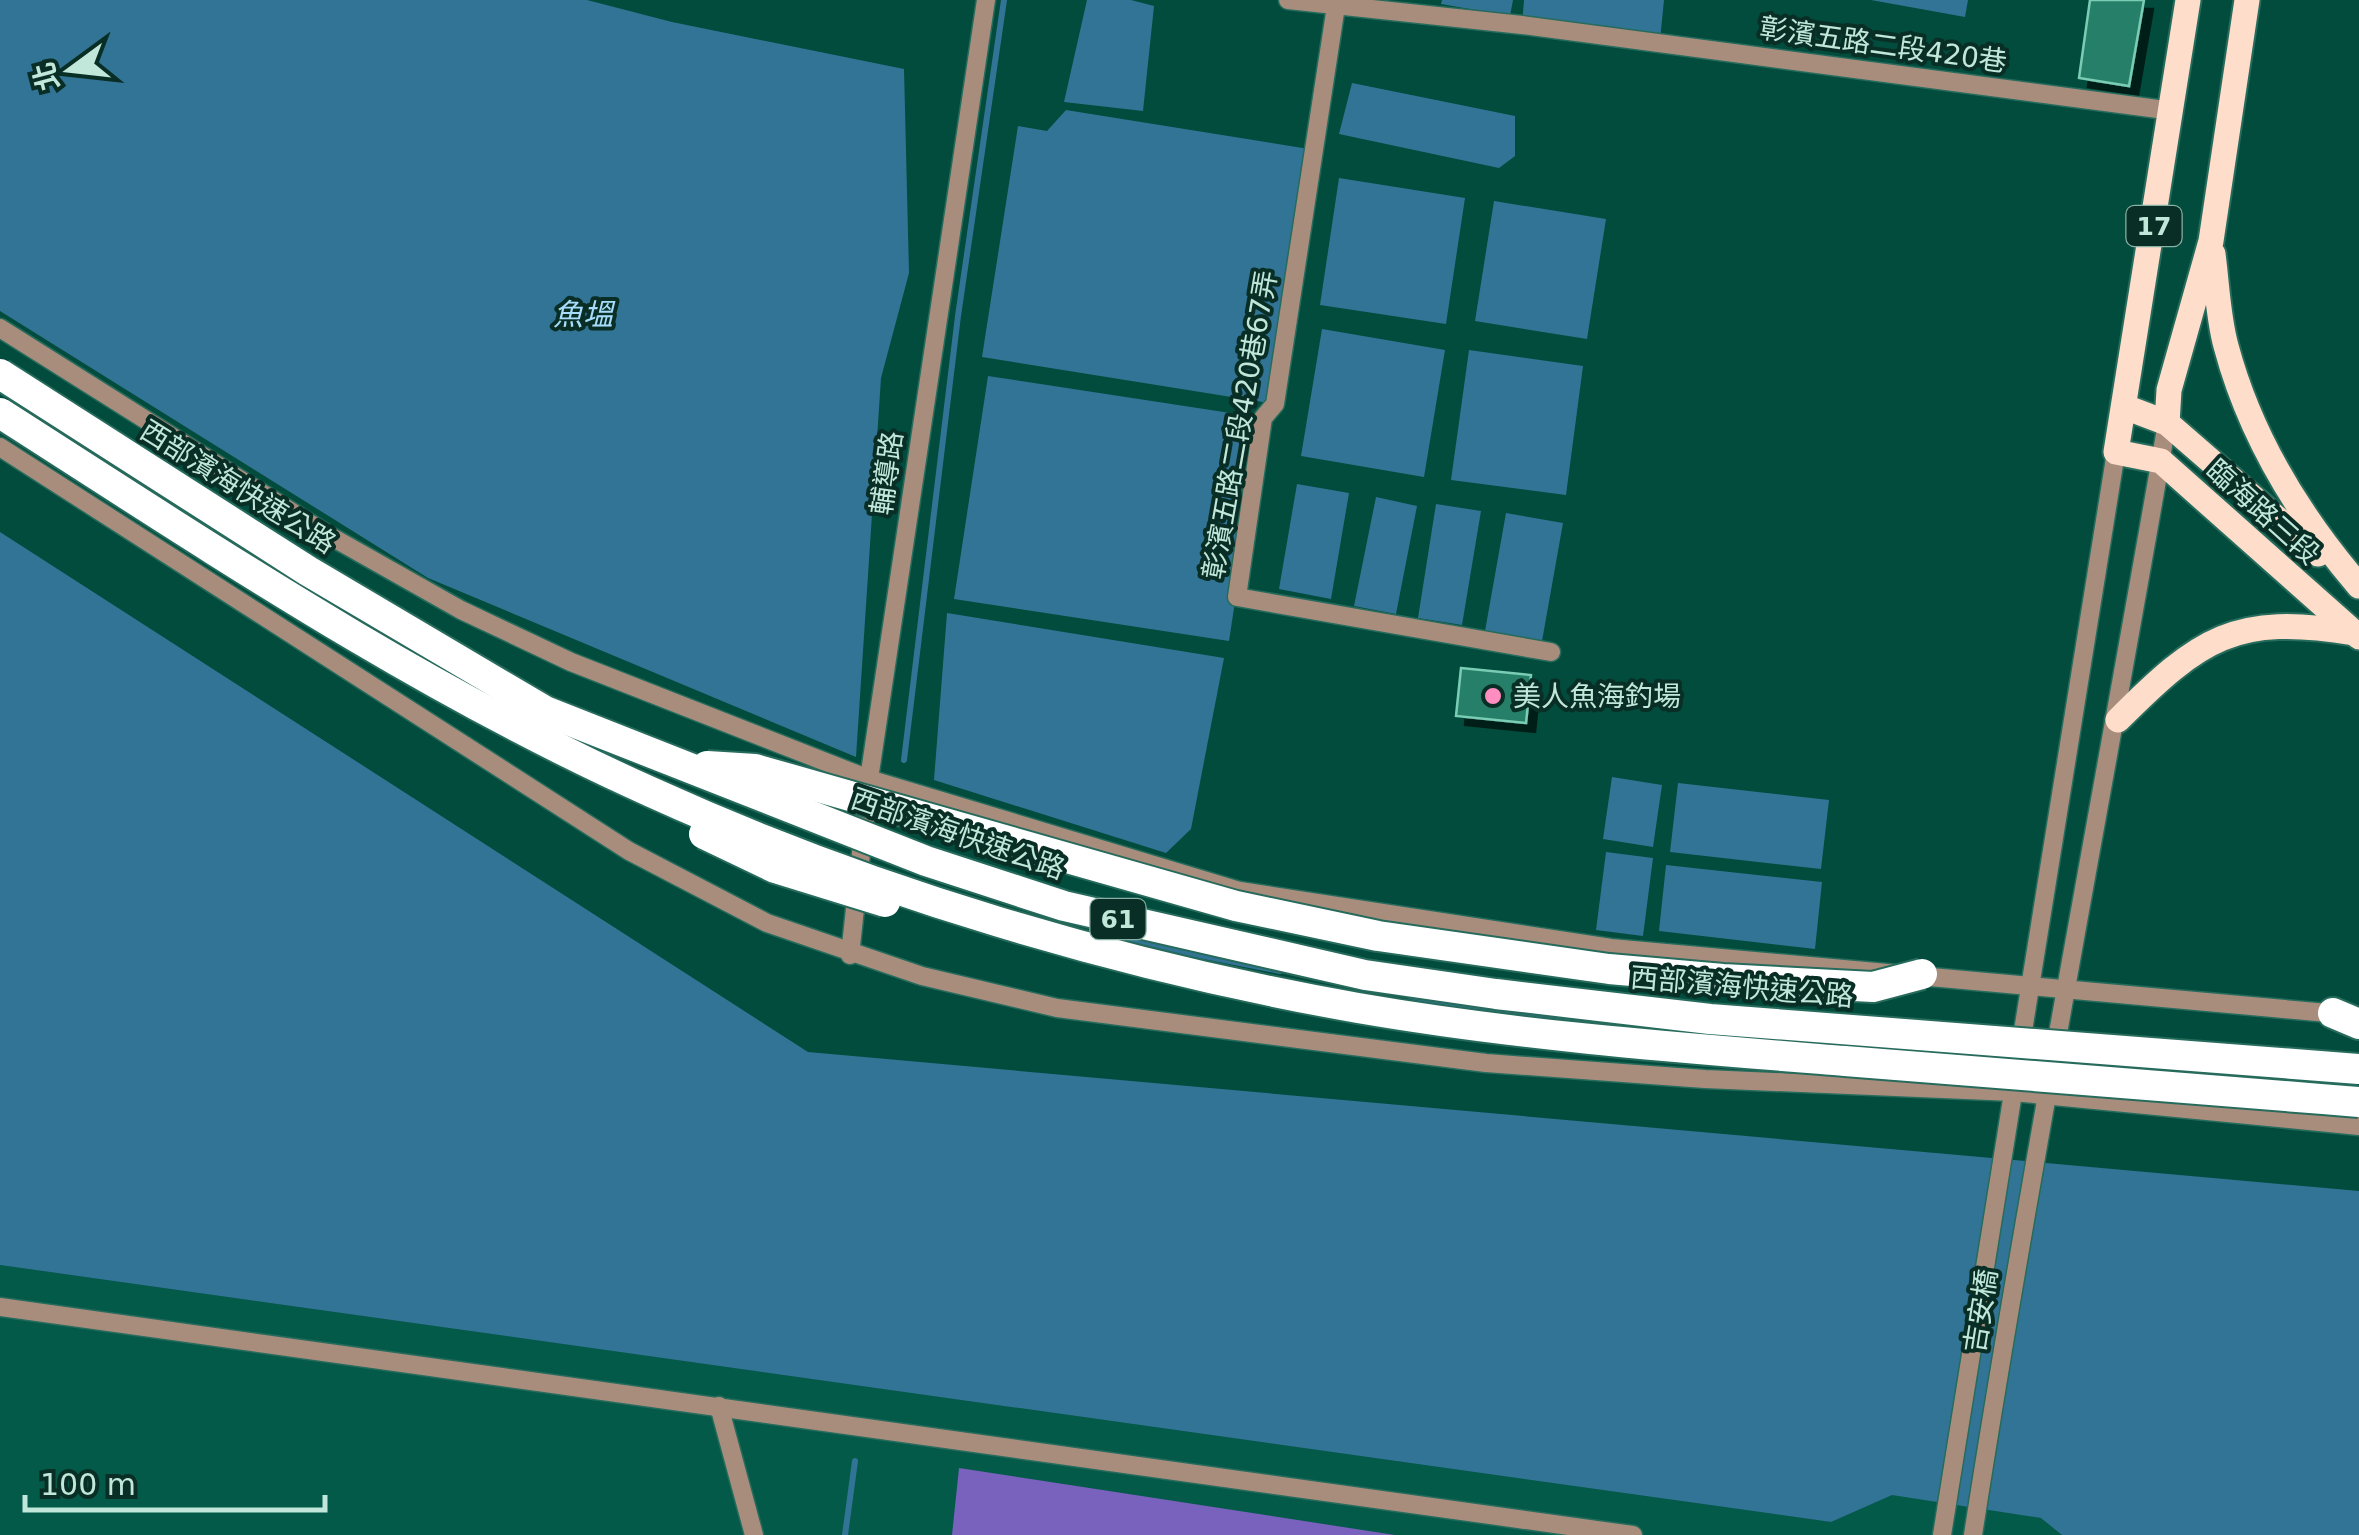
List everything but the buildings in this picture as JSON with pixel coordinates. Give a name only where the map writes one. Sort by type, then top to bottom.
[{"type":"highway","name":"西部濱海快速公路","points":[[0,374],[308,571],[546,711],[926,861],[1064,906],[1364,975],[1710,1018],[2359,1069]]},
{"type":"highway","name":"61","points":[[0,413],[291,599],[536,738],[655,794],[788,848],[1057,938],[1357,1008],[1588,1041],[2359,1102]]},
{"type":"highway","points":[[678,764],[755,769],[1218,900],[1378,936],[1609,969],[1723,979],[1873,987],[1922,974]]},
{"type":"highway","points":[[655,794],[704,834],[776,868],[1050,956],[1357,1023],[1595,1054],[1828,1067],[1908,1086]]},
{"type":"main road","name":"17","points":[[2116,452],[2188,0]]},
{"type":"main road","name":"17","points":[[2168,423],[2170,390],[2211,242],[2247,0]]},
{"type":"main road","points":[[2211,242],[2226,346],[2261,436],[2283,486],[2319,540],[2359,588]]},
{"type":"main road","name":"臨海路三段","points":[[2124,407],[2168,423],[2359,588]]},
{"type":"main road","points":[[2116,452],[2161,461]]},
{"type":"main road","name":"臨海路三段","points":[[2161,461],[2356,635]]},
{"type":"main road","points":[[2118,720],[2162,676],[2214,638],[2262,625],[2302,624],[2356,635]]},
{"type":"street","name":"輔導路","points":[[850,955],[869,780],[986,0]]},
{"type":"street","name":"彰濱五路二段420巷","points":[[1288,0],[1522,25],[2173,111]]},
{"type":"street","name":"彰濱五路二段420巷67弄","points":[[1336,6],[1275,404],[1263,418],[1236,597],[1551,652]]},
{"type":"street","points":[[0,328],[330,536],[460,610],[571,662],[869,780],[1240,891],[1611,948],[1922,974],[2350,1018]]},
{"type":"street","name":"吉安橋","points":[[1973,1535],[2044,1097],[2118,720],[2168,423]]},
{"type":"street","points":[[0,447],[629,850],[767,923],[850,955],[1057,1008],[1486,1063],[1706,1079],[2013,1092],[2359,1126]]},
{"type":"street","name":"吉安橋","points":[[1942,1531],[2116,452]]},
{"type":"street","points":[[0,1307],[1633,1535]]},
{"type":"street","points":[[719,1406],[754,1535]]},
{"type":"shaded area","points":[[0,1265],[1831,1522],[1892,1494],[2042,1518],[2062,1535],[0,1535]]},
{"type":"shaded area","points":[[959,1468],[1395,1535],[952,1535]]},
{"type":"water","name":"魚塭","points":[[0,0],[587,0],[672,22],[904,69],[909,273],[881,378],[856,757],[428,578],[0,311]]},
{"type":"water","points":[[1087,0],[1131,0],[1154,6],[1143,111],[1064,102]]},
{"type":"water","points":[[1442,0],[1513,0],[1510,16],[1441,4]]},
{"type":"water","points":[[1524,0],[1664,0],[1660,40],[1522,25]]},
{"type":"water","points":[[1871,0],[1968,0],[1965,17]]},
{"type":"water","points":[[1352,83],[1515,116],[1515,156],[1499,168],[1339,134]]},
{"type":"water","points":[[1066,110],[1315,150],[1275,404],[982,357],[1018,126],[1047,131]]},
{"type":"water","points":[[1339,178],[1465,198],[1446,324],[1320,305]]},
{"type":"water","points":[[1494,201],[1606,219],[1587,339],[1475,321]]},
{"type":"water","points":[[1322,329],[1445,350],[1424,477],[1301,456]]},
{"type":"water","points":[[1469,350],[1583,366],[1566,495],[1451,480]]},
{"type":"water","points":[[988,376],[1263,418],[1229,641],[954,599]]},
{"type":"water","points":[[1297,484],[1349,493],[1331,599],[1279,589]]},
{"type":"water","points":[[1376,497],[1417,506],[1396,614],[1354,606]]},
{"type":"water","points":[[1436,504],[1481,511],[1462,625],[1418,618]]},
{"type":"water","points":[[1506,513],[1563,523],[1542,641],[1485,631]]},
{"type":"water","points":[[0,532],[808,1052],[2359,1191],[2359,1535],[2062,1535],[2041,1518],[1892,1495],[1831,1522],[0,1265]]},
{"type":"water","points":[[947,613],[1224,658],[1191,829],[1166,853],[934,780]]},
{"type":"water","points":[[1612,777],[1662,785],[1653,847],[1603,839]]},
{"type":"water","points":[[1678,783],[1829,800],[1821,869],[1670,852]]},
{"type":"water","points":[[1606,852],[1653,858],[1643,936],[1596,930]]},
{"type":"water","points":[[1666,865],[1822,882],[1815,949],[1659,931]]},
{"type":"waterway","points":[[904,760],[958,316],[1004,0]]},
{"type":"waterway","points":[[1093,928],[1143,944],[1280,971]]},
{"type":"waterway","points":[[1410,996],[1487,1012],[1645,1029]]},
{"type":"waterway","points":[[845,1535],[855,1461]]},
{"type":"place","name":"美人魚海釣場","points":[[1493,696]]}]
